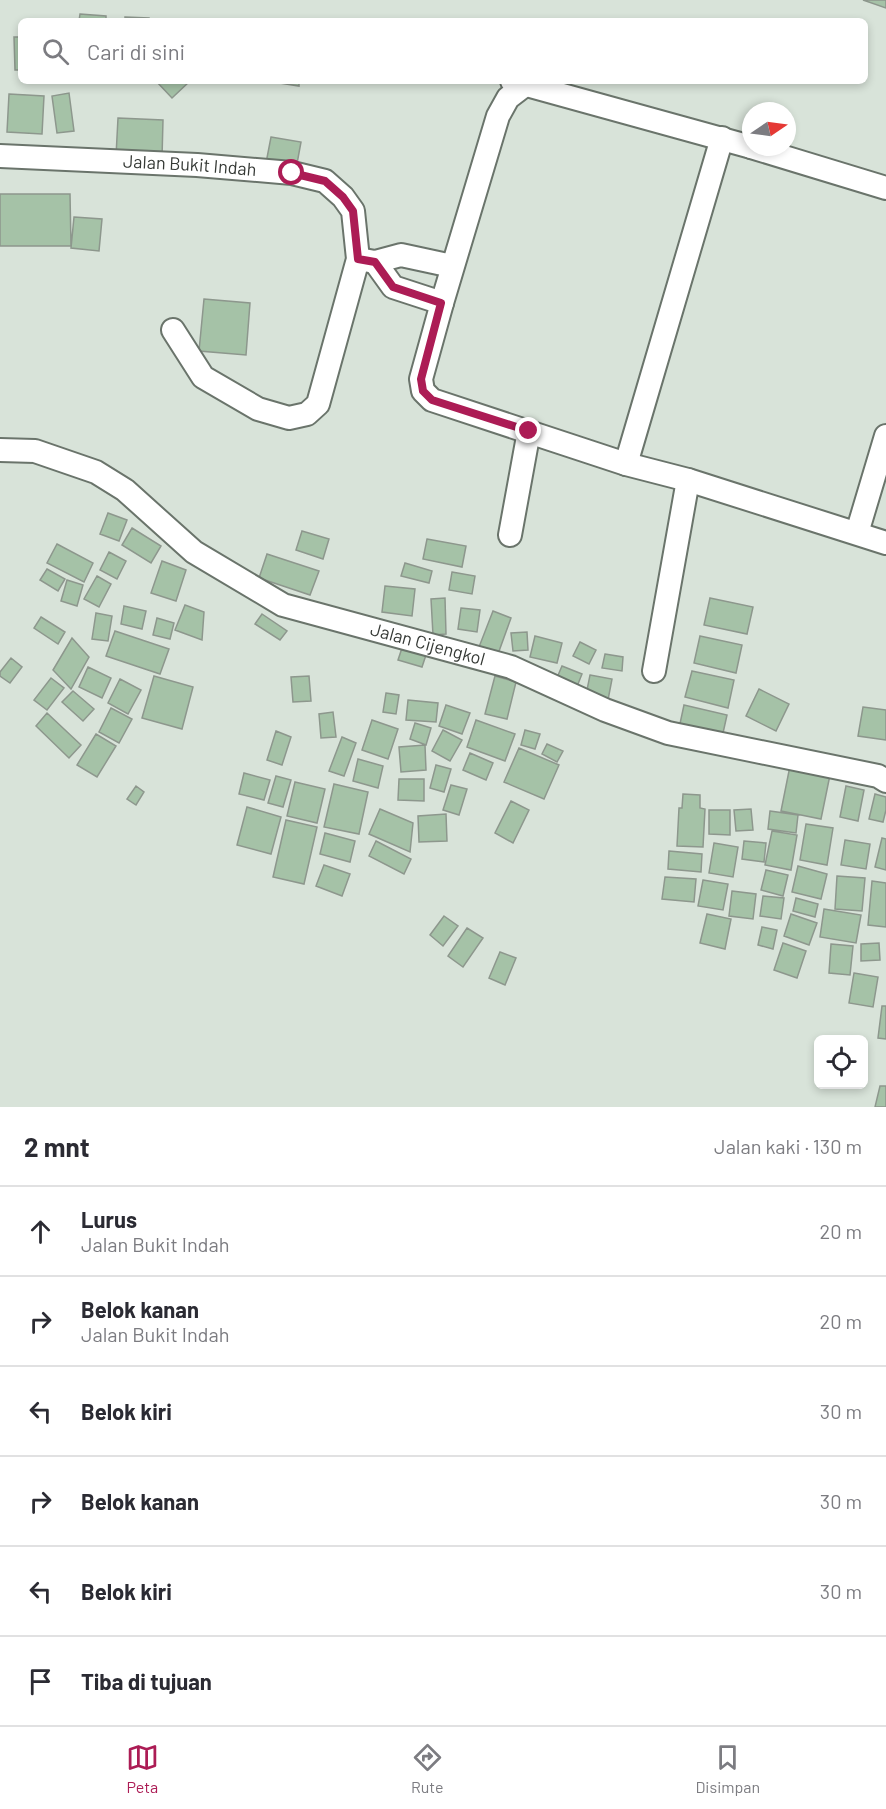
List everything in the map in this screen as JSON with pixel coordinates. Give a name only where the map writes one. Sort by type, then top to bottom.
[{"type":"street","points":[[517,84],[498,116],[441,303],[421,379],[423,391],[432,400],[626,464],[688,480],[886,543]]},
{"type":"street","points":[[522,84],[742,144]]},
{"type":"street","points":[[626,464],[722,138]]},
{"type":"street","name":"Jalan Bukit Indah","points":[[0,156],[197,165],[292,173],[325,181],[343,197],[353,211],[366,261]]},
{"type":"street","points":[[781,156],[886,188]]},
{"type":"street","points":[[366,261],[401,255],[452,266]]},
{"type":"street","points":[[366,261],[393,287],[441,303]]},
{"type":"street","points":[[173,330],[203,377],[258,409],[289,418],[307,414],[318,404],[366,261]]},
{"type":"street","points":[[510,535],[529,431]]},
{"type":"street","points":[[857,533],[886,436]]},
{"type":"street","name":"Jalan Cijengkol","points":[[0,450],[35,451],[96,472],[125,490],[194,552],[283,605],[511,667],[605,710],[668,733],[878,776],[886,781]]},
{"type":"street","points":[[654,671],[688,480]]},
{"type":"building","points":[[863,0],[886,0],[886,8]]},
{"type":"building","points":[[80,14],[106,16],[106,18],[79,18]]},
{"type":"building","points":[[14,37],[18,37],[18,70],[15,70]]},
{"type":"building","points":[[159,84],[187,84],[172,98]]},
{"type":"building","points":[[69,93],[74,131],[57,133],[52,96]]},
{"type":"building","points":[[9,94],[44,96],[42,134],[7,132]]},
{"type":"building","points":[[118,118],[163,120],[162,158],[116,156]]},
{"type":"building","points":[[271,137],[301,142],[296,169],[266,163]]},
{"type":"building","points":[[0,194],[70,194],[71,246],[0,246]]},
{"type":"building","points":[[74,217],[102,219],[99,251],[71,248]]},
{"type":"building","points":[[204,299],[250,303],[246,355],[199,351]]},
{"type":"building","points":[[108,513],[127,520],[119,541],[100,534]]},
{"type":"building","points":[[132,528],[161,546],[151,563],[122,545]]},
{"type":"building","points":[[302,531],[329,539],[323,559],[296,550]]},
{"type":"building","points":[[427,539],[466,546],[462,567],[423,559]]},
{"type":"building","points":[[57,544],[93,563],[84,582],[47,563]]},
{"type":"building","points":[[109,552],[126,561],[117,579],[100,570]]},
{"type":"building","points":[[267,554],[319,571],[310,595],[259,578]]},
{"type":"building","points":[[162,561],[186,570],[176,601],[151,593]]},
{"type":"building","points":[[405,563],[432,571],[429,583],[401,576]]},
{"type":"building","points":[[47,569],[65,579],[58,591],[40,580]]},
{"type":"building","points":[[452,572],[475,576],[472,594],[449,590]]},
{"type":"building","points":[[97,576],[111,584],[99,607],[84,599]]},
{"type":"building","points":[[67,580],[83,585],[77,606],[61,601]]},
{"type":"building","points":[[385,586],[415,589],[412,616],[382,612]]},
{"type":"building","points":[[445,598],[446,634],[433,635],[431,599]]},
{"type":"building","points":[[710,598],[753,607],[747,634],[704,625]]},
{"type":"building","points":[[185,605],[204,612],[202,640],[175,630]]},
{"type":"building","points":[[124,606],[146,611],[142,629],[121,624]]},
{"type":"building","points":[[461,608],[480,610],[477,632],[458,629]]},
{"type":"building","points":[[493,611],[511,618],[498,654],[479,647]]},
{"type":"building","points":[[96,613],[112,616],[108,641],[92,639]]},
{"type":"building","points":[[262,614],[287,631],[280,640],[255,624]]},
{"type":"building","points":[[41,617],[65,632],[58,644],[34,628]]},
{"type":"building","points":[[157,618],[174,623],[170,639],[153,635]]},
{"type":"building","points":[[115,631],[169,649],[160,674],[106,656]]},
{"type":"building","points":[[527,632],[528,650],[513,651],[511,633]]},
{"type":"building","points":[[535,636],[562,643],[557,663],[530,657]]},
{"type":"building","points":[[700,636],[742,645],[736,673],[694,663]]},
{"type":"building","points":[[72,638],[89,657],[71,689],[53,670]]},
{"type":"building","points":[[580,642],[596,650],[589,664],[573,656]]},
{"type":"building","points":[[402,648],[426,655],[422,667],[398,660]]},
{"type":"building","points":[[605,654],[623,657],[622,671],[602,668]]},
{"type":"building","points":[[11,658],[22,667],[10,683],[0,676],[0,672]]},
{"type":"building","points":[[562,666],[582,674],[576,689],[556,680]]},
{"type":"building","points":[[88,667],[111,678],[102,698],[79,687]]},
{"type":"building","points":[[692,671],[734,680],[728,708],[685,697]]},
{"type":"building","points":[[590,675],[612,679],[608,700],[586,695]]},
{"type":"building","points":[[154,676],[193,687],[182,729],[142,718]]},
{"type":"building","points":[[309,676],[311,701],[293,702],[291,677]]},
{"type":"building","points":[[495,676],[516,682],[507,719],[485,714]]},
{"type":"building","points":[[51,678],[64,688],[47,710],[34,700]]},
{"type":"building","points":[[120,679],[141,690],[128,714],[108,703]]},
{"type":"building","points":[[759,689],[789,704],[776,731],[746,716]]},
{"type":"building","points":[[73,691],[94,709],[83,721],[62,702]]},
{"type":"building","points":[[386,693],[399,695],[396,714],[383,712]]},
{"type":"building","points":[[408,700],[438,703],[436,722],[406,720]]},
{"type":"building","points":[[446,705],[470,713],[462,734],[439,726]]},
{"type":"building","points":[[684,705],[727,715],[721,742],[678,733]]},
{"type":"building","points":[[863,707],[886,710],[886,740],[858,736]]},
{"type":"building","points":[[111,708],[132,719],[119,743],[99,732]]},
{"type":"building","points":[[333,712],[336,737],[321,738],[319,714]]},
{"type":"building","points":[[47,713],[81,745],[69,758],[36,726]]},
{"type":"building","points":[[372,720],[398,729],[388,759],[362,750]]},
{"type":"building","points":[[476,720],[515,734],[505,761],[467,747]]},
{"type":"building","points":[[415,723],[431,728],[426,745],[410,739]]},
{"type":"building","points":[[443,730],[462,740],[450,761],[432,751]]},
{"type":"building","points":[[525,730],[540,734],[535,749],[521,745]]},
{"type":"building","points":[[276,731],[291,737],[282,765],[267,760]]},
{"type":"building","points":[[96,734],[116,746],[97,777],[77,765]]},
{"type":"building","points":[[342,737],[356,743],[344,776],[329,771]]},
{"type":"building","points":[[547,744],[563,751],[557,762],[542,754]]},
{"type":"building","points":[[425,745],[426,770],[401,772],[399,747]]},
{"type":"building","points":[[519,748],[559,765],[544,799],[504,782]]},
{"type":"building","points":[[470,753],[493,763],[486,780],[463,770]]},
{"type":"building","points":[[358,759],[383,766],[378,788],[353,781]]},
{"type":"building","points":[[436,765],[451,769],[444,792],[430,788]]},
{"type":"building","points":[[790,766],[830,775],[821,819],[781,811]]},
{"type":"building","points":[[244,773],[270,780],[264,800],[239,794]]},
{"type":"building","points":[[276,776],[291,780],[283,807],[268,803]]},
{"type":"building","points":[[399,779],[424,779],[424,801],[398,800]]},
{"type":"building","points":[[295,782],[325,789],[317,823],[287,816]]},
{"type":"building","points":[[334,784],[368,792],[359,834],[324,827]]},
{"type":"building","points":[[451,785],[467,789],[459,815],[443,810]]},
{"type":"building","points":[[136,786],[144,792],[136,805],[127,799]]},
{"type":"building","points":[[846,786],[864,790],[858,821],[840,817]]},
{"type":"building","points":[[683,794],[700,795],[700,808],[705,809],[703,847],[677,846],[679,808],[682,808]]},
{"type":"building","points":[[875,794],[886,797],[883,822],[869,819]]},
{"type":"building","points":[[511,801],[529,810],[513,843],[495,833]]},
{"type":"building","points":[[247,807],[281,817],[271,854],[237,845]]},
{"type":"building","points":[[380,809],[413,823],[410,852],[369,834]]},
{"type":"building","points":[[751,809],[753,830],[736,831],[734,810]]},
{"type":"building","points":[[709,810],[730,810],[730,835],[709,834]]},
{"type":"building","points":[[770,811],[798,815],[796,833],[768,829]]},
{"type":"building","points":[[446,814],[447,841],[419,842],[418,816]]},
{"type":"building","points":[[286,820],[317,827],[304,884],[273,877]]},
{"type":"building","points":[[806,824],[833,828],[827,865],[800,860]]},
{"type":"building","points":[[772,831],[797,835],[791,870],[765,865]]},
{"type":"building","points":[[325,833],[355,841],[350,862],[320,854]]},
{"type":"building","points":[[882,838],[886,839],[886,870],[875,867]]},
{"type":"building","points":[[845,840],[870,844],[866,869],[841,865]]},
{"type":"building","points":[[376,841],[411,859],[404,874],[369,856]]},
{"type":"building","points":[[744,841],[766,843],[764,862],[742,859]]},
{"type":"building","points":[[714,843],[738,847],[733,877],[709,873]]},
{"type":"building","points":[[669,851],[702,854],[701,872],[668,869]]},
{"type":"building","points":[[324,865],[350,874],[342,896],[316,886]]},
{"type":"building","points":[[798,866],[827,874],[821,899],[792,892]]},
{"type":"building","points":[[766,870],[788,875],[783,896],[761,890]]},
{"type":"building","points":[[837,876],[865,878],[862,911],[835,909]]},
{"type":"building","points":[[665,877],[696,879],[694,902],[662,899]]},
{"type":"building","points":[[703,880],[728,884],[723,910],[698,906]]},
{"type":"building","points":[[872,881],[886,883],[886,927],[868,925]]},
{"type":"building","points":[[732,891],[756,894],[753,919],[729,916]]},
{"type":"building","points":[[763,896],[784,898],[781,919],[760,916]]},
{"type":"building","points":[[796,898],[818,904],[815,917],[793,911]]},
{"type":"building","points":[[824,909],[861,915],[856,943],[820,937]]},
{"type":"building","points":[[707,914],[731,919],[725,949],[700,943]]},
{"type":"building","points":[[791,914],[817,923],[809,945],[784,936]]},
{"type":"building","points":[[444,916],[458,926],[443,946],[430,935]]},
{"type":"building","points":[[762,927],[777,930],[773,949],[758,945]]},
{"type":"building","points":[[467,928],[483,938],[463,967],[448,956]]},
{"type":"building","points":[[783,943],[806,951],[797,978],[774,970]]},
{"type":"building","points":[[879,943],[880,960],[861,961],[861,944]]},
{"type":"building","points":[[831,944],[853,946],[850,975],[829,973]]},
{"type":"building","points":[[500,952],[516,958],[505,985],[489,978]]},
{"type":"building","points":[[854,973],[878,977],[873,1007],[849,1003]]},
{"type":"building","points":[[882,1006],[886,1006],[886,1039],[878,1038]]},
{"type":"building","points":[[880,1086],[886,1086],[886,1107],[875,1107]]},
{"type":"route","points":[[292,173],[325,181],[343,197],[353,211],[358,259],[375,262],[393,287],[441,303],[421,379],[423,391],[432,400],[529,431]]}]
